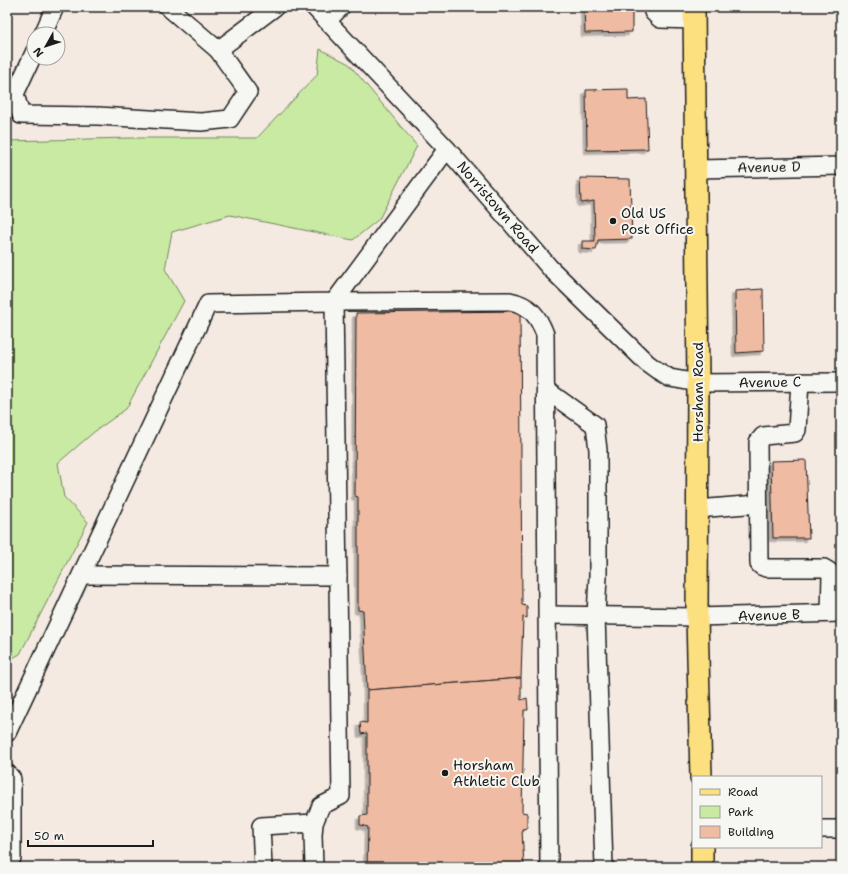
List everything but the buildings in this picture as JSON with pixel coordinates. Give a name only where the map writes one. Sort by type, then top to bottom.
[{"type":"main road","name":"Horsham Road","points":[[694,13],[698,383],[697,617],[701,776]]},
{"type":"main road","points":[[702,848],[702,867]]},
{"type":"street","points":[[47,26],[55,7]]},
{"type":"street","points":[[28,66],[15,94],[21,115],[98,116],[201,122],[230,119],[248,92],[218,50],[168,7]]},
{"type":"street","points":[[218,50],[275,7]]},
{"type":"street","name":"Norristown Road","points":[[314,7],[447,149],[550,268],[647,363],[670,378],[698,383]]},
{"type":"street","points":[[327,21],[341,7]]},
{"type":"street","points":[[652,7],[653,12],[660,19],[694,13]]},
{"type":"street","points":[[314,867],[314,823],[321,806],[341,796],[334,302],[447,149]]},
{"type":"street","name":"Avenue D","points":[[696,169],[841,166]]},
{"type":"street","points":[[7,733],[208,304],[510,301],[521,303],[531,310],[538,318],[545,334],[550,867]]},
{"type":"street","points":[[800,382],[797,430],[795,433],[763,436],[758,442],[759,564],[766,568],[824,568],[829,571],[831,574],[836,613]]},
{"type":"street","name":"Avenue C","points":[[698,383],[841,382]]},
{"type":"street","points":[[546,390],[595,425],[598,450],[598,576],[596,616],[604,867]]},
{"type":"street","points":[[697,508],[758,504]]},
{"type":"street","points":[[82,575],[338,576]]},
{"type":"street","name":"Avenue B","points":[[548,615],[697,617],[836,613]]},
{"type":"street","points":[[7,773],[12,779],[12,858],[8,867]]},
{"type":"street","points":[[263,867],[261,826],[314,823]]},
{"type":"street","points":[[822,829],[841,829]]},
{"type":"green space","points":[[320,49],[349,64],[417,146],[379,219],[353,240],[230,215],[172,232],[165,269],[184,301],[126,409],[94,432],[58,463],[64,497],[88,522],[20,654],[7,661],[7,141],[129,138],[257,138],[317,75]]},
{"type":"place","name":"Old US Post Office","points":[[613,221]]},
{"type":"place","name":"Horsham Athletic Club","points":[[445,773]]}]
